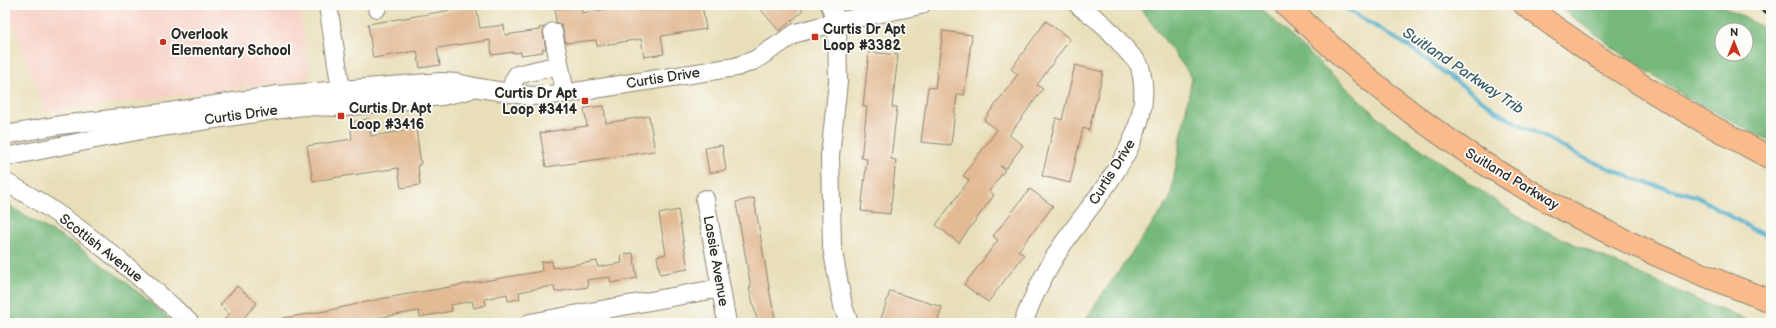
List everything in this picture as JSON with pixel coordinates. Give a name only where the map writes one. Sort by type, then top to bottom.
[{"type":"highway","name":"Suitland Parkway","points":[[1286,5],[1377,86],[1438,132],[1490,167],[1550,202],[1610,234],[1672,262],[1771,301]]},
{"type":"highway","points":[[1525,5],[1575,42],[1634,80],[1693,116],[1771,158]]},
{"type":"street","points":[[328,5],[341,90]]},
{"type":"street","points":[[830,5],[837,22],[838,82],[830,156],[832,247],[843,306],[849,323]]},
{"type":"street","name":"Curtis Drive","points":[[5,135],[60,125],[163,113],[278,95],[441,82],[457,83],[531,96],[565,93],[736,67],[755,60],[796,33],[837,22],[921,5]]},
{"type":"street","name":"Curtis Drive","points":[[1023,323],[1039,284],[1061,247],[1106,187],[1130,148],[1138,130],[1141,114],[1143,90],[1140,66],[1105,26],[1078,5]]},
{"type":"street","points":[[553,32],[565,93]]},
{"type":"street","points":[[510,93],[517,75],[559,65]]},
{"type":"street","name":"Curtis Drive","points":[[5,157],[141,130],[302,106],[352,106],[442,96],[479,88]]},
{"type":"street","name":"Scottish Avenue","points":[[5,182],[50,209],[88,237],[162,297],[190,323]]},
{"type":"street","name":"Lassie Avenue","points":[[705,199],[727,323]]},
{"type":"street","points":[[530,323],[721,288]]},
{"type":"shaded area","name":"Overlook Elementary School","points":[[6,5],[300,5],[310,79],[46,112]]},
{"type":"green space","points":[[1138,5],[1257,5],[1388,126],[1526,222],[1702,302],[1754,323],[1084,323],[1096,303],[1170,199],[1192,77]]},
{"type":"green space","points":[[1556,5],[1721,5],[1752,22],[1714,22],[1714,62],[1754,62],[1754,23],[1771,32],[1771,141],[1687,98],[1621,53]]},
{"type":"green space","points":[[5,201],[25,216],[77,246],[125,281],[174,323],[5,323]]},
{"type":"building","points":[[612,5],[702,5],[706,29],[661,36],[664,54],[644,57],[641,39],[597,46],[596,40],[566,43],[561,25],[556,22],[555,9],[581,6],[582,13],[612,8]]},
{"type":"building","points":[[757,5],[797,5],[803,11],[779,31]]},
{"type":"building","points":[[476,6],[480,28],[504,25],[505,35],[539,30],[539,28],[544,27],[543,34],[546,49],[542,49],[543,52],[521,55],[521,52],[514,52],[492,55],[490,40],[437,48],[440,65],[420,68],[417,51],[373,58],[368,24]]},
{"type":"building","points":[[1046,21],[1070,39],[1037,85],[1043,89],[1009,135],[1023,145],[1006,168],[1000,166],[1005,170],[989,191],[994,195],[959,243],[936,225],[969,180],[963,176],[997,130],[984,120],[1018,74],[1011,69]]},
{"type":"building","points":[[943,31],[972,35],[964,95],[957,94],[951,145],[921,142],[928,87],[935,88]]},
{"type":"building","points":[[869,52],[898,55],[892,107],[897,107],[891,159],[896,160],[890,214],[861,211],[867,159],[861,158],[867,107],[863,106]]},
{"type":"building","points":[[1075,65],[1103,72],[1089,130],[1083,128],[1070,183],[1042,176],[1056,118],[1062,120]]},
{"type":"building","points":[[604,106],[606,123],[649,116],[655,151],[546,167],[540,133],[587,126],[584,108]]},
{"type":"building","points":[[369,119],[371,136],[416,129],[421,164],[418,165],[420,185],[401,188],[398,168],[313,181],[307,146],[352,139],[350,122]]},
{"type":"building","points":[[722,145],[726,170],[709,173],[705,148]]},
{"type":"building","points":[[1030,189],[1053,206],[1018,251],[1024,255],[988,302],[964,285],[998,240],[993,236]]},
{"type":"building","points":[[754,198],[776,323],[758,323],[749,288],[751,288],[736,202]]},
{"type":"building","points":[[678,210],[688,269],[660,274],[657,256],[666,254],[659,214]]},
{"type":"building","points":[[633,253],[637,278],[611,283],[610,277],[587,280],[588,287],[555,292],[554,286],[540,288],[519,292],[520,299],[508,301],[507,294],[485,299],[486,305],[474,308],[472,301],[451,305],[452,311],[420,317],[419,311],[377,318],[378,323],[284,323],[283,318],[326,311],[380,299],[542,271],[541,262],[552,261],[553,268],[597,261],[598,267],[622,263],[621,255]]},
{"type":"building","points":[[237,286],[257,303],[239,323],[222,323],[229,314],[220,305]]},
{"type":"building","points":[[890,291],[942,307],[937,323],[893,323],[881,319]]},
{"type":"waterway","name":"Suitland Parkway Trib","points":[[1340,5],[1408,46],[1502,115],[1586,159],[1643,182],[1696,196],[1754,230],[1771,238]]},
{"type":"railway","points":[[1753,5],[1771,15]]},
{"type":"place","name":"Curtis Dr Apt Loop #3382","points":[[815,37]]},
{"type":"place","name":"Overlook Elementary School","points":[[163,42]]},
{"type":"place","name":"Curtis Dr Apt Loop #3414","points":[[585,101]]},
{"type":"place","name":"Curtis Dr Apt Loop #3416","points":[[341,116]]}]
